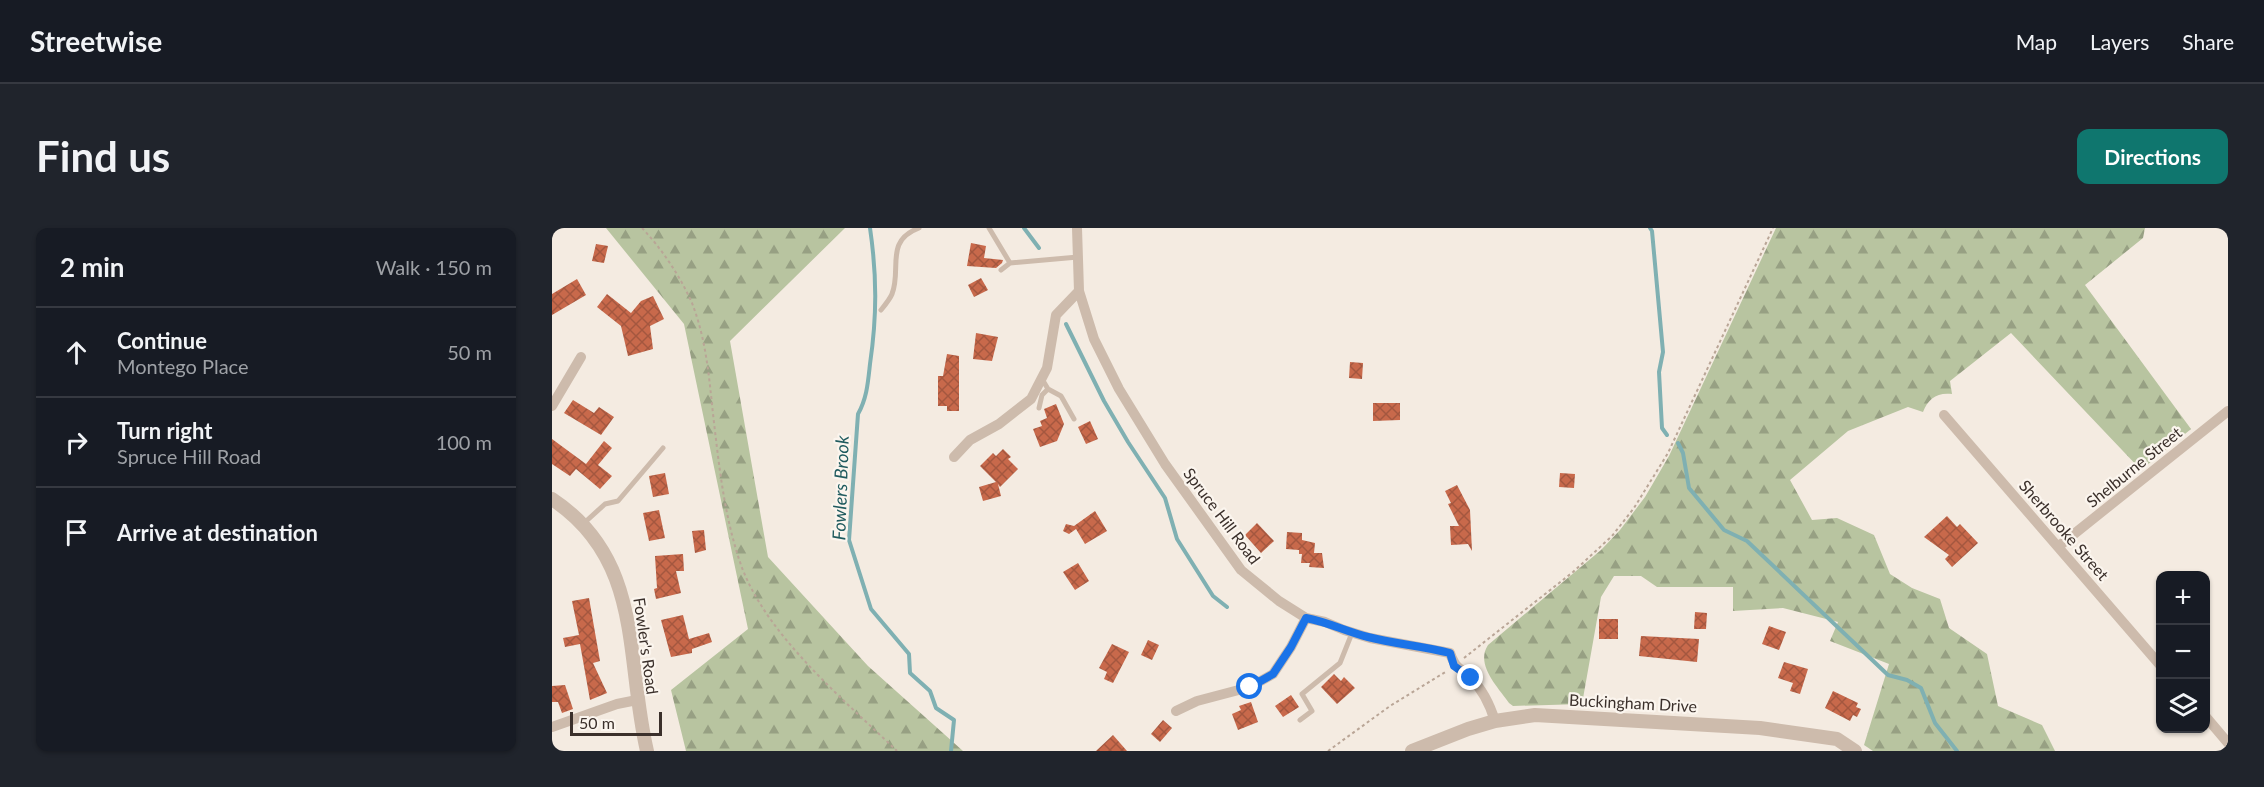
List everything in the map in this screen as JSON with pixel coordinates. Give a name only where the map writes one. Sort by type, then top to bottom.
[{"type":"street","name":"Spruce Hill Road","points":[[1077,228],[1079,291],[1094,339],[1119,389],[1165,464],[1241,570],[1279,601],[1306,618],[1325,622],[1352,633],[1450,653],[1454,666],[1466,673],[1481,690],[1490,704],[1495,721]]},
{"type":"street","points":[[954,457],[970,440],[999,423],[1031,399],[1047,368],[1056,315],[1079,291]]},
{"type":"street","points":[[552,406],[581,357]]},
{"type":"street","name":"Shelburne Street","points":[[2059,546],[2228,411]]},
{"type":"street","name":"Sherbrooke Street","points":[[1944,415],[2156,660]]},
{"type":"street","name":"Fowler's Road","points":[[552,499],[582,525],[603,551],[621,588],[628,624],[637,700],[647,751]]},
{"type":"street","points":[[1176,711],[1197,701],[1250,687],[1273,674],[1291,647],[1306,618]]},
{"type":"street","points":[[552,727],[617,704],[637,700]]},
{"type":"street","name":"Buckingham Drive","points":[[1412,751],[1450,735],[1495,721],[1534,715],[1760,728],[1837,740],[1855,751]]},
{"type":"street","points":[[2210,723],[2228,743]]},
{"type":"lane","points":[[881,310],[892,294],[897,246],[912,231],[919,228]]},
{"type":"lane","points":[[989,228],[1010,263]]},
{"type":"lane","points":[[1002,270],[1010,263],[1078,257]]},
{"type":"lane","points":[[1042,378],[1048,389],[1061,396],[1074,419]]},
{"type":"lane","points":[[1039,408],[1042,395],[1048,389]]},
{"type":"lane","points":[[582,525],[605,504],[618,501],[663,448]]},
{"type":"lane","points":[[1300,720],[1312,711],[1302,694],[1340,663],[1352,633]]},
{"type":"path","points":[[642,228],[654,241],[677,275],[692,303],[703,337],[723,501],[741,567],[754,595],[769,619],[794,647],[897,751]]},
{"type":"path","points":[[1328,751],[1390,706],[1454,666],[1573,572],[1612,536],[1634,507],[1673,442],[1773,228]]},
{"type":"green space","points":[[606,228],[845,228],[730,341],[768,557],[868,666],[963,751],[686,751],[671,690],[748,629],[684,324]]},
{"type":"green space","points":[[1776,228],[2145,228],[2143,238],[2085,285],[2191,429],[2141,470],[2011,333],[1950,381],[1952,394],[1934,397],[1923,412],[1908,407],[1848,431],[1790,480],[1812,520],[1837,518],[1874,535],[1890,574],[1912,588],[1940,599],[1949,628],[1987,654],[1998,706],[2042,725],[2055,751],[1873,751],[1864,745],[1889,664],[1830,641],[1838,622],[1783,608],[1733,611],[1733,587],[1657,587],[1641,576],[1614,576],[1601,597],[1582,704],[1513,706],[1490,676],[1484,660],[1488,645],[1601,550],[1620,530],[1645,497],[1669,456]]},
{"type":"building","points":[[971,243],[986,246],[984,258],[1003,260],[1002,263],[996,268],[967,266]]},
{"type":"building","points":[[596,244],[608,246],[604,263],[592,261]]},
{"type":"building","points":[[981,278],[988,290],[974,297],[968,285]]},
{"type":"building","points":[[577,279],[586,295],[552,315],[552,294]]},
{"type":"building","points":[[607,294],[631,313],[641,301],[653,296],[664,319],[650,326],[653,349],[628,356],[621,326],[597,307]]},
{"type":"building","points":[[976,333],[998,337],[992,361],[973,359]]},
{"type":"building","points":[[947,354],[959,356],[959,411],[947,411],[947,406],[938,406],[938,376],[943,376]]},
{"type":"building","points":[[1350,362],[1363,363],[1362,379],[1349,378]]},
{"type":"building","points":[[573,400],[594,413],[599,407],[614,417],[601,435],[564,413]]},
{"type":"building","points":[[1373,403],[1400,403],[1400,420],[1373,421]]},
{"type":"building","points":[[1056,404],[1064,424],[1057,441],[1040,447],[1033,429],[1042,426],[1040,421],[1047,418],[1044,409]]},
{"type":"building","points":[[1090,421],[1098,439],[1086,444],[1078,427]]},
{"type":"building","points":[[552,439],[586,464],[604,441],[612,448],[598,465],[612,476],[600,489],[576,469],[570,476],[552,464]]},
{"type":"building","points":[[1003,449],[1011,457],[1008,459],[1018,469],[1000,487],[998,484],[1001,496],[983,501],[979,487],[996,482],[980,466],[993,453],[996,456]]},
{"type":"building","points":[[665,473],[669,494],[653,497],[649,476]]},
{"type":"building","points":[[1560,473],[1575,474],[1574,488],[1559,487]]},
{"type":"building","points":[[1457,485],[1470,510],[1472,551],[1468,544],[1451,545],[1450,526],[1459,526],[1448,504],[1451,503],[1445,491]]},
{"type":"building","points":[[659,510],[665,538],[649,541],[643,513]]},
{"type":"building","points":[[1095,511],[1107,531],[1085,544],[1076,529],[1069,534],[1063,531],[1066,524],[1074,526]]},
{"type":"building","points":[[1947,516],[1957,527],[1960,524],[1978,543],[1952,567],[1945,559],[1949,555],[1924,537]]},
{"type":"building","points":[[1257,523],[1274,541],[1261,553],[1245,535]]},
{"type":"building","points":[[704,530],[706,550],[695,553],[692,531]]},
{"type":"building","points":[[1287,532],[1302,533],[1302,540],[1315,543],[1314,553],[1322,553],[1324,568],[1309,567],[1310,563],[1301,563],[1302,554],[1299,554],[1299,550],[1286,549]]},
{"type":"building","points":[[683,554],[684,571],[676,571],[681,593],[656,599],[655,556]]},
{"type":"building","points":[[1078,563],[1089,581],[1075,590],[1063,572]]},
{"type":"building","points":[[589,598],[600,661],[593,663],[607,693],[590,700],[580,644],[565,647],[563,638],[579,635],[572,601]]},
{"type":"building","points":[[1695,612],[1707,613],[1706,629],[1694,629]]},
{"type":"building","points":[[683,615],[689,639],[709,633],[712,642],[692,649],[692,653],[671,657],[661,620]]},
{"type":"building","points":[[1599,619],[1618,619],[1618,639],[1599,639]]},
{"type":"building","points":[[1769,626],[1786,632],[1779,650],[1762,644]]},
{"type":"building","points":[[1641,636],[1699,639],[1697,662],[1639,656]]},
{"type":"building","points":[[1148,640],[1159,645],[1152,660],[1141,655]]},
{"type":"building","points":[[1112,644],[1129,652],[1113,683],[1104,679],[1107,672],[1099,668]]},
{"type":"building","points":[[1784,662],[1808,669],[1800,694],[1790,691],[1793,683],[1778,678]]},
{"type":"building","points":[[1334,674],[1341,681],[1344,677],[1355,688],[1337,704],[1321,687]]},
{"type":"building","points":[[565,685],[573,709],[562,713],[558,702],[552,702],[552,686]]},
{"type":"building","points":[[1833,691],[1858,703],[1856,707],[1861,709],[1857,717],[1853,715],[1850,721],[1825,708]]},
{"type":"building","points":[[1291,695],[1299,707],[1283,717],[1275,706]]},
{"type":"building","points":[[1251,702],[1258,722],[1238,730],[1232,714],[1241,710],[1239,706]]},
{"type":"building","points":[[1163,720],[1172,728],[1160,742],[1151,734]]},
{"type":"building","points":[[1113,735],[1127,751],[1096,751]]},
{"type":"waterway","name":"Fowlers Brook","points":[[870,228],[875,279],[874,329],[867,390],[858,414],[849,540],[871,609],[909,654],[910,673],[930,691],[936,708],[954,720],[951,751]]},
{"type":"waterway","points":[[1024,228],[1039,248]]},
{"type":"waterway","points":[[1650,228],[1663,352],[1659,372],[1662,428],[1667,435]]},
{"type":"waterway","points":[[1066,324],[1104,401],[1165,498],[1177,539],[1213,596],[1227,607]]},
{"type":"waterway","points":[[1678,443],[1683,453],[1689,488],[1724,530],[1747,541],[1888,675],[1907,680],[1921,688],[1935,723],[1957,751]]},
{"type":"route","points":[[1250,687],[1273,674],[1291,647],[1306,618],[1325,622],[1370,638],[1450,653],[1454,666],[1471,678]]}]
